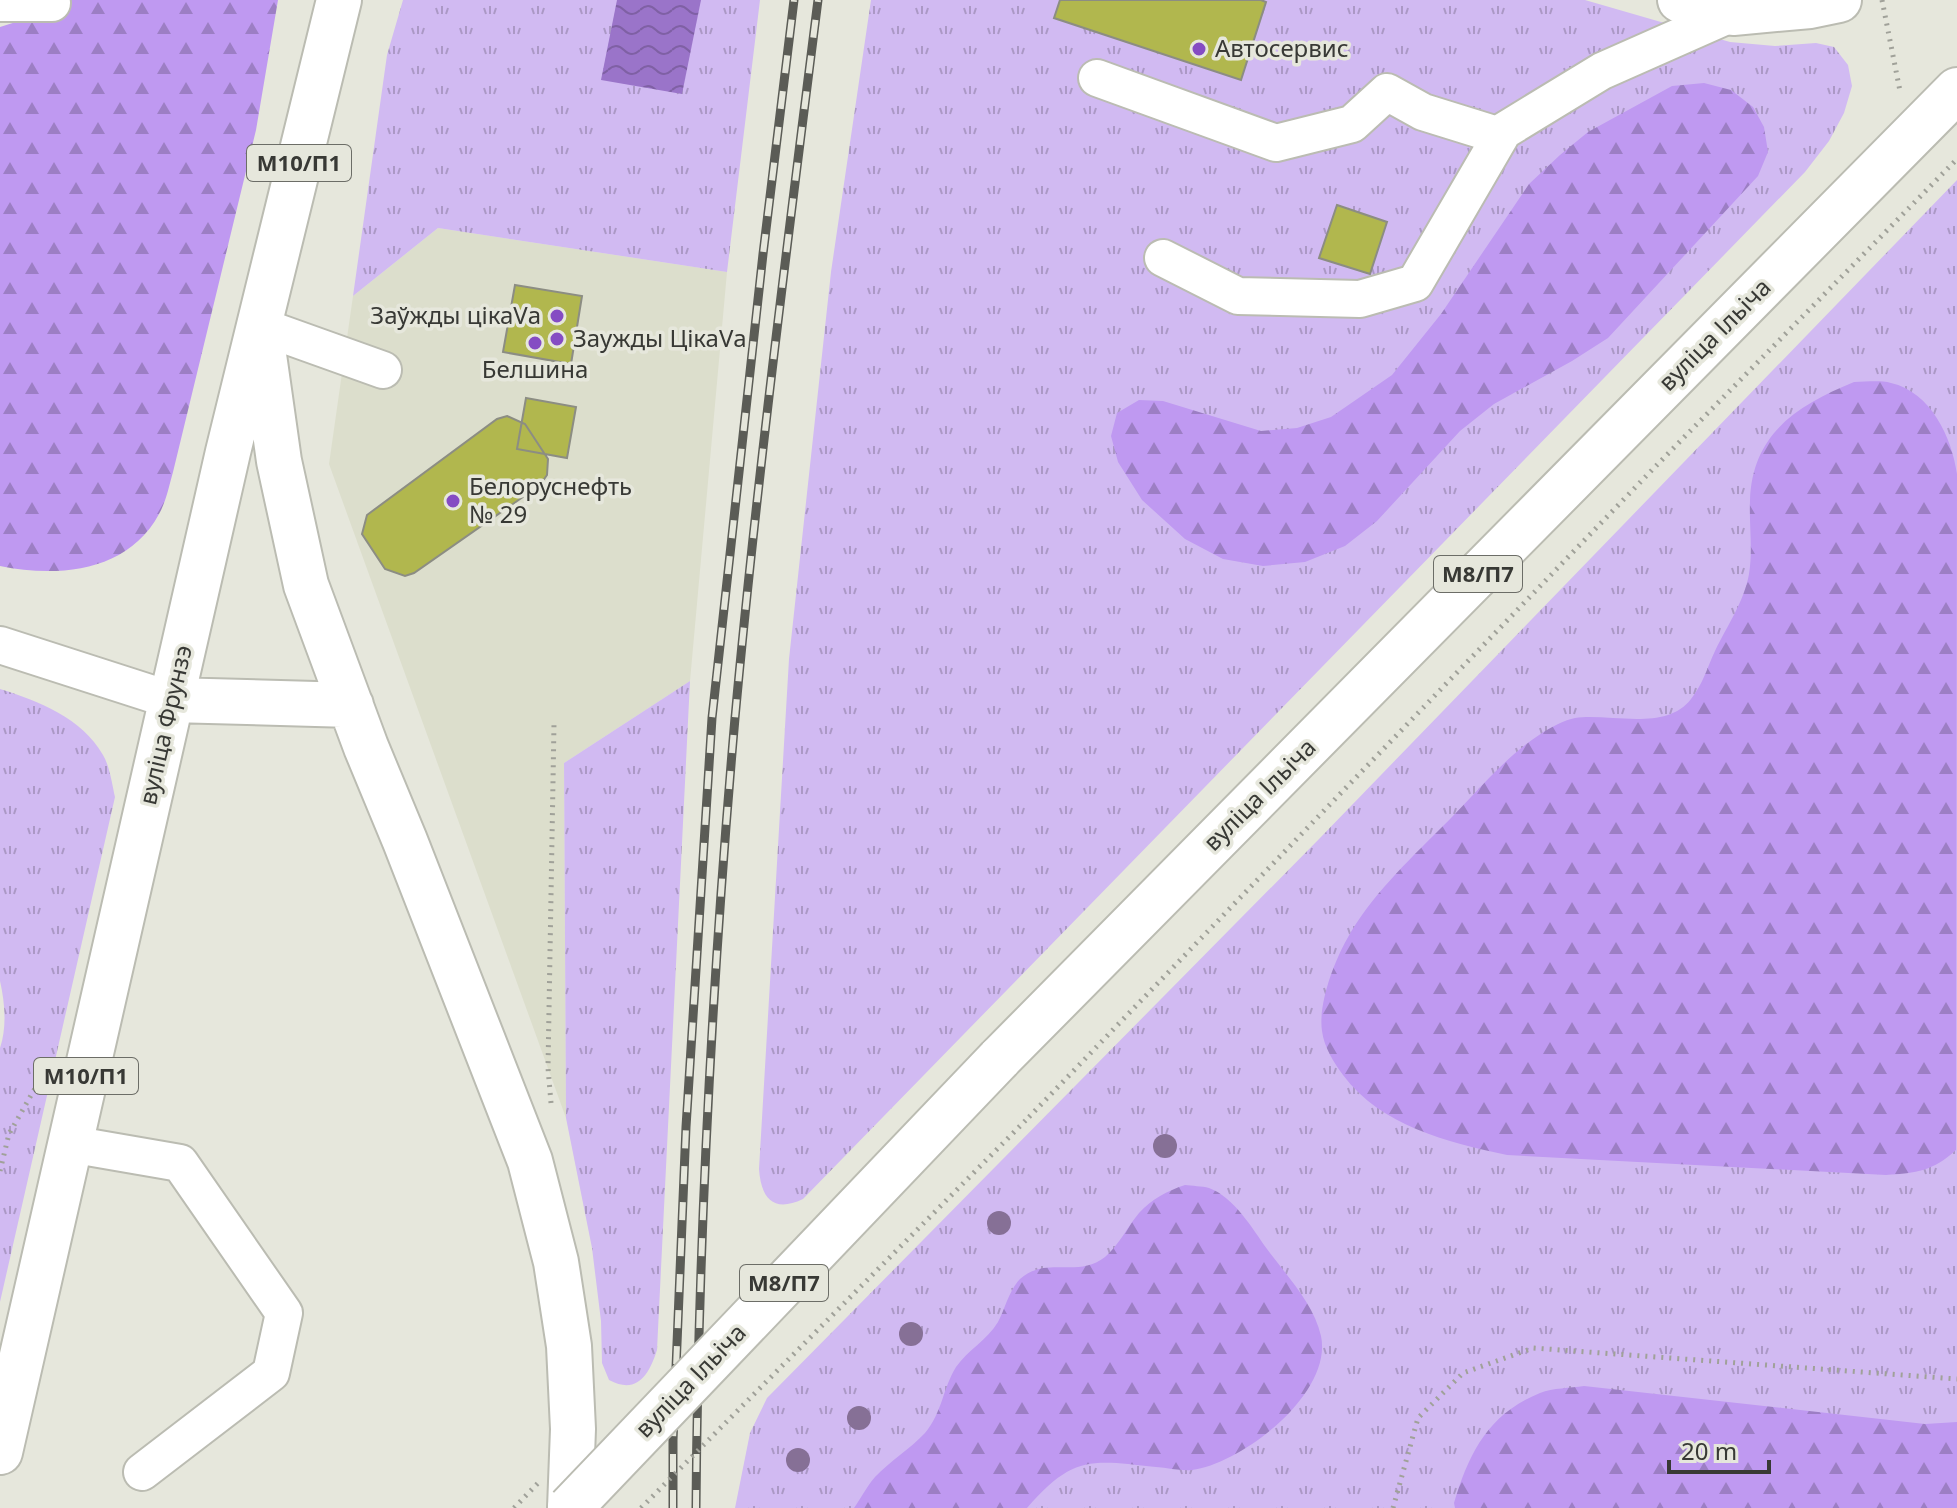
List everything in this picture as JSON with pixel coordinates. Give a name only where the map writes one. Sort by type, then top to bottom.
[{"type":"main road","name":"вуліца Фрунзэ","points":[[0,1452],[228,452],[339,0]]},
{"type":"main road","points":[[1680,0],[1733,13],[1810,6],[1839,0]]},
{"type":"main road","name":"вуліца Ільіча","points":[[570,1508],[999,1059],[1957,90]]},
{"type":"main road","name":"М10/П1","points":[[260,326],[279,461],[306,585],[530,1161],[556,1262],[569,1346],[573,1429],[570,1508]]},
{"type":"main road","points":[[171,700],[351,705]]},
{"type":"street","points":[[0,3],[52,3]]},
{"type":"street","points":[[1097,78],[1276,143],[1352,124],[1387,92],[1423,112],[1497,135],[1602,71],[1733,13]]},
{"type":"street","points":[[1163,258],[1238,296],[1360,299],[1415,283],[1503,132]]},
{"type":"street","points":[[260,326],[383,370]]},
{"type":"street","points":[[0,645],[171,700]]},
{"type":"street","points":[[70,1144],[180,1163],[284,1313],[271,1373],[142,1472]]},
{"type":"path","points":[[641,1508],[1029,1117],[1652,470],[1957,159]]},
{"type":"path","points":[[552,1111],[548,1068],[554,724]]},
{"type":"path","points":[[0,1171],[9,1134],[47,1067]]},
{"type":"path","points":[[1393,1508],[1418,1418],[1463,1373],[1533,1348],[1957,1379]]},
{"type":"shaded area","points":[[438,228],[727,272],[690,681],[564,763],[566,1118],[329,464],[353,296]]},
{"type":"green space","points":[[54,0],[278,0],[256,130],[164,504],[146,533],[110,559],[90,566],[45,571],[0,566],[0,27],[19,21]]},
{"type":"green space","points":[[403,0],[760,0],[727,272],[438,228],[353,296],[387,55]]},
{"type":"green space","points":[[871,0],[1585,0],[1730,42],[1775,46],[1816,43],[1834,47],[1848,65],[1852,86],[1844,113],[1829,141],[1805,172],[803,1199],[777,1204],[766,1195],[759,1169],[789,659],[831,272]]},
{"type":"green space","points":[[1704,83],[1731,90],[1753,107],[1764,127],[1768,152],[1758,176],[1608,338],[1494,404],[1460,431],[1377,521],[1345,546],[1305,562],[1263,566],[1223,559],[1185,539],[1142,500],[1118,462],[1111,436],[1117,413],[1139,400],[1163,401],[1261,431],[1297,428],[1331,417],[1392,375],[1441,314],[1529,184],[1560,155],[1588,132],[1672,86]]},
{"type":"green space","points":[[1957,180],[1957,1508],[735,1508],[750,1433],[767,1398],[1320,838]]},
{"type":"green space","points":[[1854,382],[1891,383],[1917,396],[1937,418],[1950,446],[1957,474],[1956,1150],[1924,1170],[1886,1175],[1507,1155],[1417,1129],[1376,1107],[1358,1093],[1340,1070],[1327,1049],[1322,1031],[1322,1008],[1332,971],[1356,924],[1378,894],[1416,853],[1502,765],[1542,733],[1575,718],[1637,719],[1667,715],[1691,699],[1702,682],[1747,584],[1751,556],[1750,501],[1759,457],[1769,440],[1797,412]]},
{"type":"green space","points":[[690,681],[657,1350],[646,1374],[634,1384],[627,1385],[609,1380],[602,1363],[601,1321],[592,1248],[566,1118],[564,763]]},
{"type":"green space","points":[[0,689],[44,705],[84,731],[105,760],[115,797],[0,1302],[0,1048],[4,1015],[0,981]]},
{"type":"green space","points":[[1185,1185],[1209,1188],[1234,1206],[1298,1290],[1317,1324],[1321,1336],[1321,1358],[1313,1380],[1299,1402],[1280,1422],[1235,1454],[1213,1465],[1192,1470],[1115,1463],[1084,1465],[1057,1478],[1027,1508],[854,1508],[875,1477],[931,1425],[956,1367],[994,1328],[1020,1279],[1041,1269],[1084,1266],[1105,1257],[1144,1208],[1160,1196]]},
{"type":"green space","points":[[1584,1386],[1925,1424],[1957,1422],[1957,1508],[1455,1508],[1466,1468],[1494,1424],[1507,1412],[1540,1393]]},
{"type":"water","points":[[617,0],[701,0],[682,94],[601,80]]},
{"type":"building","name":"Автосервис","points":[[1060,0],[1266,2],[1241,80],[1054,18]]},
{"type":"building","points":[[1337,205],[1387,222],[1370,274],[1319,258]]},
{"type":"building","points":[[515,285],[582,296],[571,364],[503,352]]},
{"type":"building","points":[[526,398],[576,407],[567,458],[517,449]]},
{"type":"building","points":[[507,416],[525,424],[548,459],[547,475],[540,485],[414,573],[405,576],[385,569],[362,534],[367,515],[497,419]]},
{"type":"railway","points":[[673,1508],[686,1127],[712,718],[794,0]]},
{"type":"railway","points":[[696,1508],[703,1211],[713,1014],[735,718],[763,448],[818,0]]},
{"type":"place","name":"Автосервис","points":[[1199,49]]},
{"type":"place","name":"Заўжды цікаVа","points":[[557,316]]},
{"type":"place","name":"Заужды ЦікаVа","points":[[557,339]]},
{"type":"place","name":"Белшина","points":[[535,343]]},
{"type":"place","name":"Белоруснефть № 29","points":[[453,501]]}]
